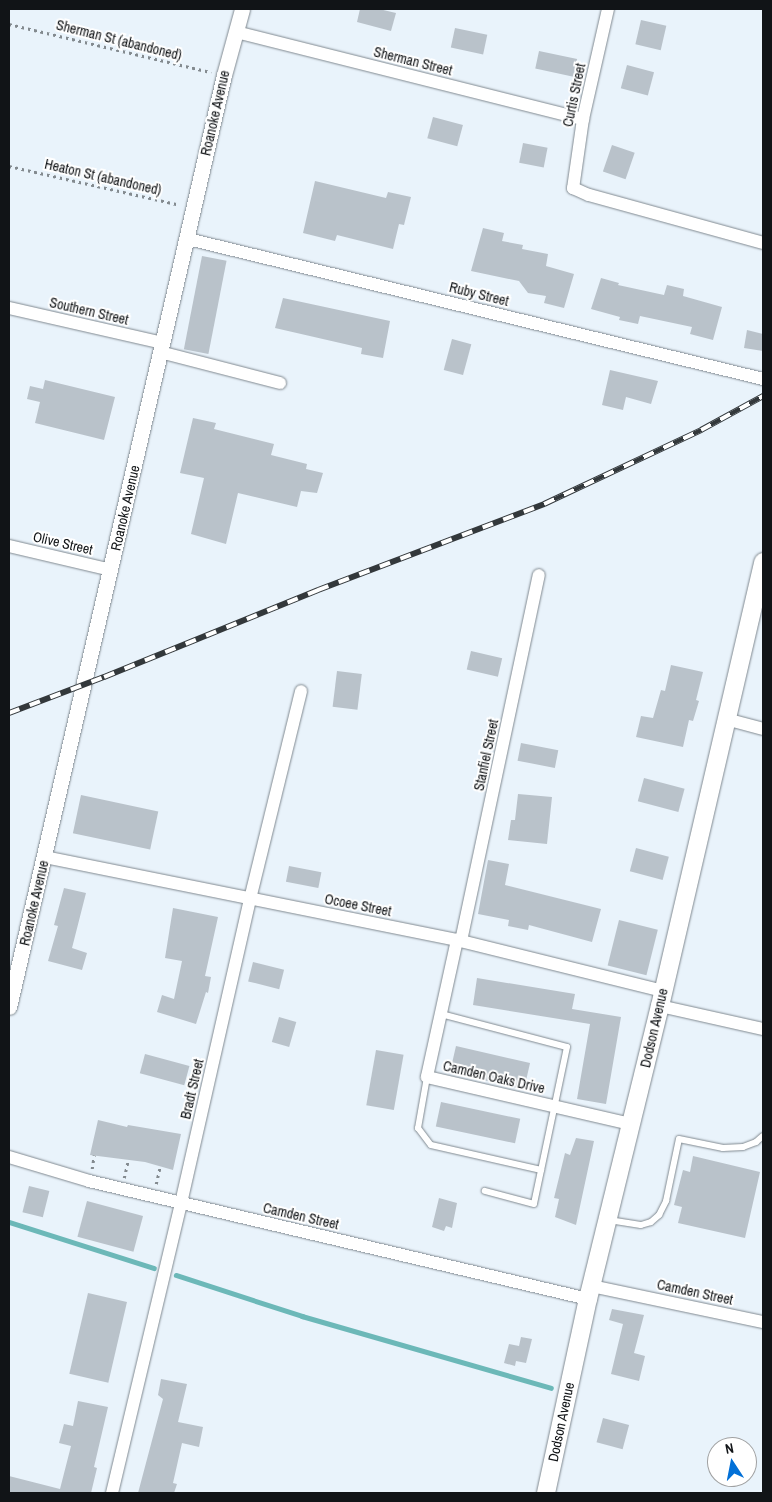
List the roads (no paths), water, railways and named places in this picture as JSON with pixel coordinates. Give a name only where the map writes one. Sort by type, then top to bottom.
[{"type":"main road","name":"Dodson Avenue","points":[[546,1493],[590,1292],[763,562]]},
{"type":"street","name":"Roanoke Avenue","points":[[9,1008],[161,347],[188,239],[193,208],[224,75],[242,9]]},
{"type":"street","name":"Curtis Street","points":[[608,9],[583,119],[573,188],[589,195],[763,243]]},
{"type":"street","name":"Sherman Street","points":[[236,32],[583,119]]},
{"type":"street","name":"Ruby Street","points":[[188,239],[763,378]]},
{"type":"street","name":"Southern Street","points":[[9,308],[161,347],[280,383]]},
{"type":"street","name":"Olive Street","points":[[9,546],[111,570]]},
{"type":"street","name":"Stanfiel Street","points":[[459,941],[539,575]]},
{"type":"street","name":"Bradt Street","points":[[112,1493],[300,691]]},
{"type":"street","points":[[726,719],[763,730]]},
{"type":"street","name":"Ocoee Street","points":[[45,857],[459,941],[763,1029]]},
{"type":"street","name":"Camden Oaks Drive","points":[[459,941],[427,1077],[631,1124]]},
{"type":"street","name":"Camden Street","points":[[9,1157],[181,1203],[590,1292],[763,1322]]},
{"type":"lane","points":[[441,1014],[567,1048],[534,1204],[485,1192]]},
{"type":"lane","points":[[427,1077],[418,1128],[431,1145],[541,1170]]},
{"type":"lane","points":[[608,1220],[641,1225],[651,1222],[659,1215],[666,1201],[679,1139],[723,1148],[743,1147],[763,1136]]},
{"type":"waterway","points":[[9,1222],[154,1268]]},
{"type":"waterway","points":[[176,1275],[302,1316],[551,1388]]},
{"type":"railway","points":[[9,713],[104,677],[318,590],[544,504],[701,430],[763,396]]}]
